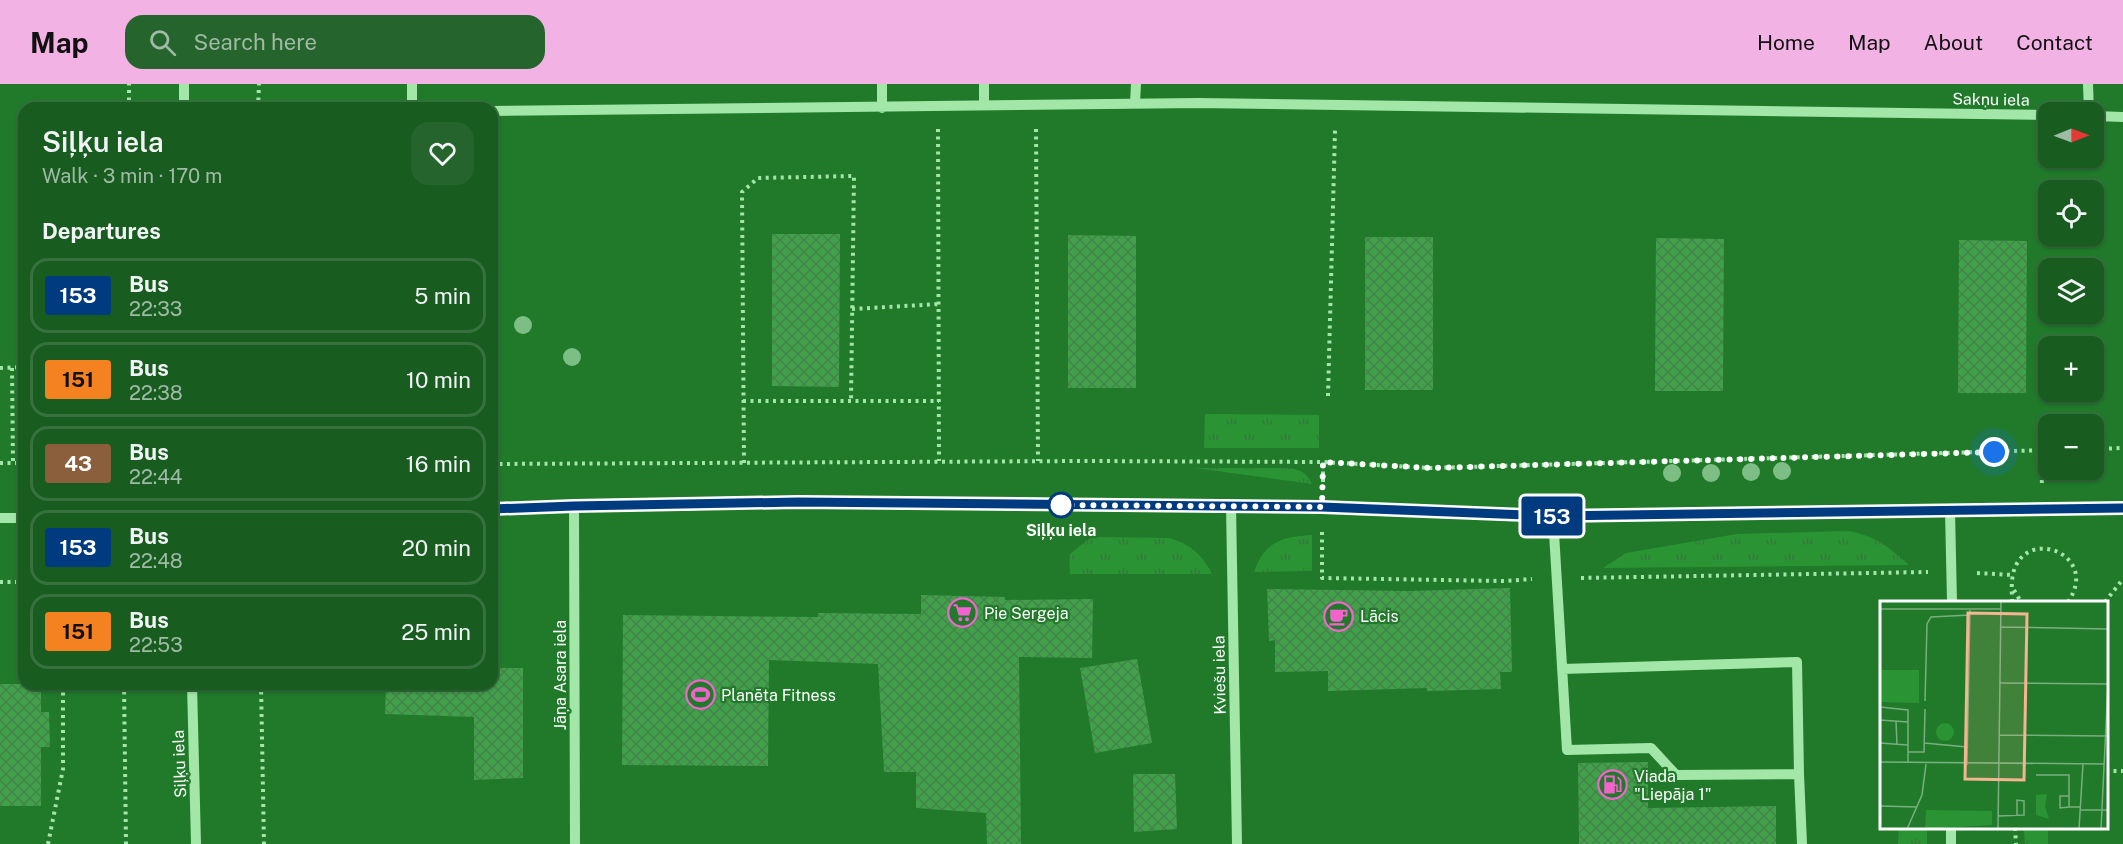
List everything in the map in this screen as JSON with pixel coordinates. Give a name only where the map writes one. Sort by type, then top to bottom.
[{"type":"street","points":[[184,84],[184,102]]},
{"type":"street","points":[[412,84],[412,102]]},
{"type":"street","points":[[882,84],[882,108]]},
{"type":"street","points":[[984,84],[984,105]]},
{"type":"street","points":[[1135,103],[1136,84]]},
{"type":"street","points":[[2088,84],[2089,102]]},
{"type":"street","name":"Sakņu iela","points":[[498,111],[882,108],[1135,103],[2038,115]]},
{"type":"street","points":[[2104,116],[2123,117]]},
{"type":"street","points":[[498,509],[775,502],[1322,507],[1553,516],[2123,508]]},
{"type":"street","name":"Jāņa Asara iela","points":[[574,506],[575,844]]},
{"type":"street","name":"Kviešu iela","points":[[1231,506],[1237,844]]},
{"type":"street","points":[[1950,511],[1952,601]]},
{"type":"street","points":[[1553,516],[1567,750],[1651,748],[1676,775],[1799,774]]},
{"type":"street","points":[[0,518],[18,518]]},
{"type":"street","points":[[1562,669],[1797,662],[1802,844]]},
{"type":"street","name":"Siļķu iela","points":[[192,690],[196,844]]},
{"type":"path","points":[[129,84],[129,102]]},
{"type":"path","points":[[258,102],[259,84]]},
{"type":"path","points":[[1036,105],[1038,461]]},
{"type":"path","points":[[1328,396],[1336,105]]},
{"type":"path","points":[[938,106],[939,461]]},
{"type":"path","points":[[744,463],[742,192],[758,178],[854,176],[851,401]]},
{"type":"path","points":[[852,309],[940,304]]},
{"type":"path","points":[[0,368],[18,368]]},
{"type":"path","points":[[12,368],[13,463]]},
{"type":"path","points":[[743,401],[939,401]]},
{"type":"path","points":[[2104,449],[2123,448]]},
{"type":"path","points":[[498,464],[939,461],[1323,462],[1431,468],[2038,450]]},
{"type":"path","points":[[1323,462],[1322,578],[1504,581],[1556,578],[1891,574],[1952,571],[2013,575]]},
{"type":"path","points":[[0,463],[18,463]]},
{"type":"path","points":[[2012,601],[2013,575],[2017,563],[2025,555],[2035,550],[2048,548],[2061,553],[2071,562],[2076,575],[2076,589],[2070,601]]},
{"type":"path","points":[[2013,575],[2013,589],[2020,601]]},
{"type":"path","points":[[2106,601],[2123,579]]},
{"type":"path","points":[[0,582],[18,582]]},
{"type":"path","points":[[48,844],[63,769],[63,690]]},
{"type":"path","points":[[124,690],[126,844]]},
{"type":"path","points":[[261,690],[264,844]]},
{"type":"path","points":[[2015,829],[2016,844]]},
{"type":"green space","points":[[1205,414],[1319,415],[1319,448],[1204,448]]},
{"type":"green space","points":[[1195,468],[1289,468],[1303,472],[1312,484]]},
{"type":"green space","points":[[1849,531],[1882,543],[1909,565],[1603,568],[1626,553],[1737,534]]},
{"type":"green space","points":[[1312,535],[1312,571],[1254,572],[1263,553],[1269,547],[1283,539]]},
{"type":"green space","points":[[1093,537],[1169,538],[1195,551],[1212,574],[1070,574],[1069,555]]},
{"type":"green space","points":[[1899,829],[1927,829],[1927,844],[1898,844]]},
{"type":"green space","points":[[2024,829],[2048,829],[2048,844],[2025,844]]},
{"type":"building","points":[[772,234],[840,234],[839,387],[772,386]]},
{"type":"building","points":[[1068,235],[1136,236],[1136,388],[1068,388]]},
{"type":"building","points":[[1365,237],[1433,237],[1433,390],[1365,390]]},
{"type":"building","points":[[1656,238],[1724,239],[1723,391],[1655,391]]},
{"type":"building","points":[[1959,240],[2027,241],[2026,393],[1958,393]]},
{"type":"building","points":[[1510,588],[1512,672],[1500,672],[1501,689],[1427,691],[1427,688],[1328,691],[1328,671],[1275,672],[1275,640],[1269,641],[1267,589],[1409,591]]},
{"type":"building","points":[[921,595],[1005,597],[1005,600],[1093,599],[1092,658],[1019,657],[1021,844],[987,844],[986,813],[916,808],[916,772],[884,772],[878,664],[769,660],[768,766],[622,765],[623,615],[818,617],[818,613],[921,614]]},
{"type":"building","points":[[1137,659],[1152,743],[1095,753],[1080,668]]},
{"type":"building","points":[[498,668],[523,668],[523,778],[474,780],[474,717],[385,714],[386,690],[498,690]]},
{"type":"building","points":[[0,684],[18,684],[18,690],[41,690],[41,712],[49,712],[50,747],[41,747],[41,806],[0,806]]},
{"type":"building","name":"Viada \"Liepāja 1\"","points":[[1648,762],[1648,808],[1776,806],[1776,844],[1579,844],[1578,763]]},
{"type":"building","points":[[1133,774],[1175,774],[1177,829],[1134,832]]},
{"type":"bus line","name":"153","points":[[498,509],[798,502],[1322,507],[1553,516],[2043,511],[2123,508]]},
{"type":"place","name":"Siļķu iela","points":[[1061,505]]},
{"type":"place","name":"Pie Sergeja","points":[[963,613]]},
{"type":"place","name":"Lācis","points":[[1339,616]]},
{"type":"place","name":"Planēta Fitness","points":[[700,695]]},
{"type":"place","name":"Viada \"Liepāja 1\"","points":[[1613,785]]},
{"type":"route","points":[[1061,505],[1322,507],[1323,462],[1431,468],[1994,452]]}]
